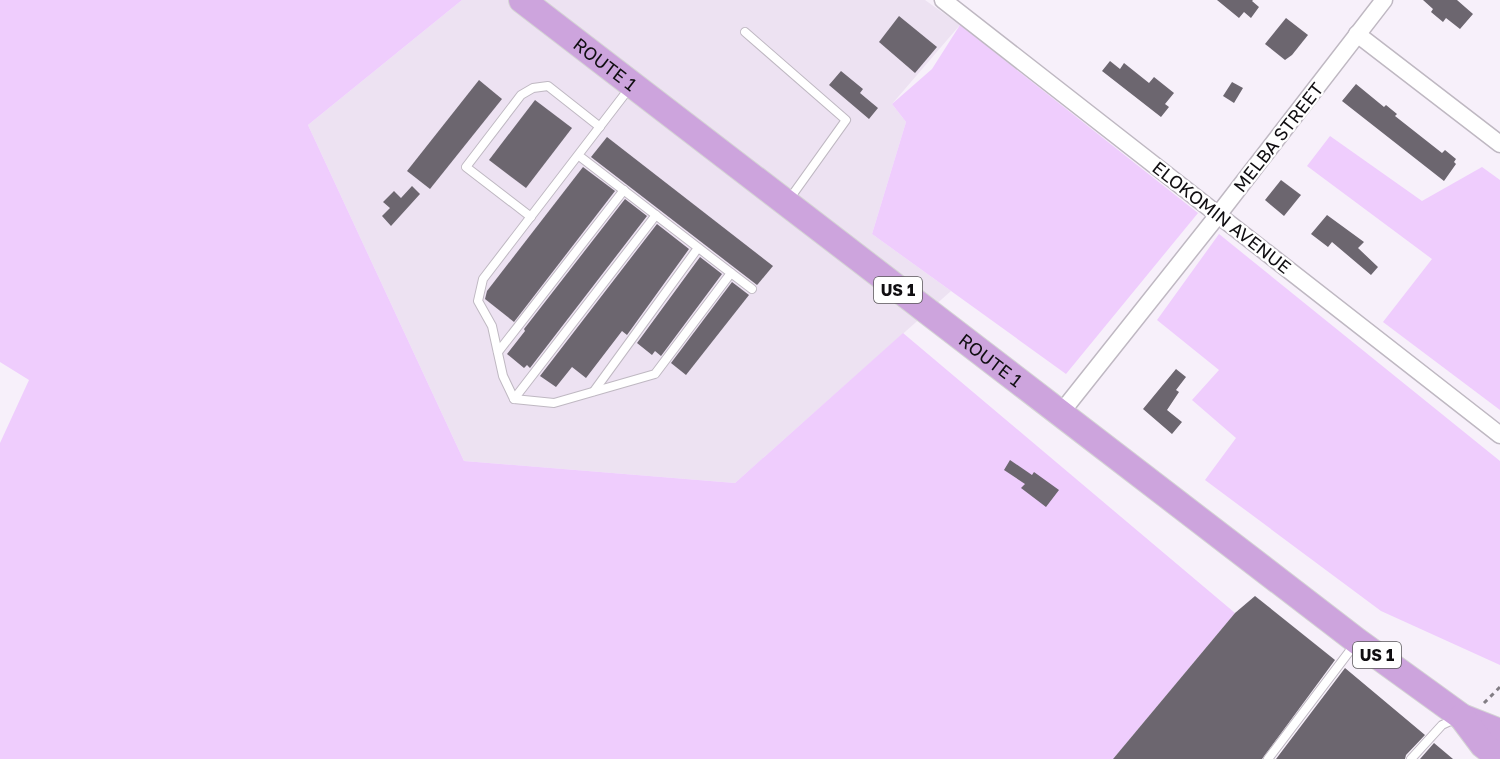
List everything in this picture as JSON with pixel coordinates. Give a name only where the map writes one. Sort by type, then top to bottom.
[{"type":"main road","name":"ROUTE 1","points":[[528,1],[786,204],[1357,641],[1462,717],[1500,732]]},
{"type":"main road","name":"ROUTE 1","points":[[1462,717],[1483,745],[1500,758]]},
{"type":"street","name":"ELOKOMIN AVENUE","points":[[943,0],[1500,435]]},
{"type":"street","name":"MELBA STREET","points":[[1060,414],[1384,0]]},
{"type":"street","points":[[1357,34],[1500,144]]},
{"type":"lane","points":[[745,32],[846,120],[786,204]]},
{"type":"lane","points":[[514,399],[503,376],[492,326],[478,301],[483,279],[632,85]]},
{"type":"lane","points":[[531,217],[466,167],[500,122],[521,95],[533,88],[548,86],[600,127]]},
{"type":"lane","points":[[578,155],[752,289]]},
{"type":"lane","points":[[498,352],[624,190]]},
{"type":"lane","points":[[514,399],[657,215]]},
{"type":"lane","points":[[593,392],[698,248]]},
{"type":"lane","points":[[514,399],[554,403],[655,374],[731,273]]},
{"type":"lane","points":[[1268,759],[1357,641]]},
{"type":"lane","points":[[1411,759],[1442,724],[1462,717]]},
{"type":"shaded area","points":[[0,0],[462,0],[308,125],[464,461],[735,483],[903,333],[1235,613],[1113,759],[0,759],[0,443],[29,380],[0,362]]},
{"type":"shaded area","points":[[462,0],[925,0],[960,25],[892,104],[906,122],[872,234],[951,291],[735,483],[464,461],[308,125]]},
{"type":"shaded area","points":[[960,25],[1198,213],[1066,374],[872,234],[906,122],[892,104],[932,69]]},
{"type":"shaded area","points":[[1330,136],[1422,201],[1482,167],[1500,180],[1500,410],[1383,322],[1432,259],[1307,166]]},
{"type":"shaded area","points":[[1219,234],[1500,461],[1500,665],[1381,611],[1205,480],[1236,438],[1192,400],[1219,370],[1157,320]]},
{"type":"building","points":[[1217,0],[1253,0],[1259,7],[1251,18],[1244,12],[1239,18]]},
{"type":"building","points":[[1423,0],[1457,0],[1473,14],[1460,29],[1446,18],[1443,22],[1431,12],[1433,9]]},
{"type":"building","points":[[899,16],[937,47],[915,73],[879,42]]},
{"type":"building","points":[[1286,18],[1308,35],[1285,60],[1265,44]]},
{"type":"building","points":[[1110,61],[1120,69],[1124,63],[1149,83],[1154,77],[1174,93],[1165,104],[1169,107],[1161,117],[1102,71]]},
{"type":"building","points":[[841,71],[863,89],[860,93],[878,108],[869,119],[829,85]]},
{"type":"building","points":[[479,80],[502,99],[430,189],[407,171]]},
{"type":"building","points":[[1232,82],[1243,88],[1234,103],[1223,96]]},
{"type":"building","points":[[1356,84],[1384,107],[1386,105],[1397,114],[1395,116],[1442,153],[1445,150],[1456,159],[1454,162],[1456,164],[1444,181],[1342,101]]},
{"type":"building","points":[[535,100],[572,128],[526,188],[489,160]]},
{"type":"building","points":[[607,137],[773,266],[758,284],[591,157]]},
{"type":"building","points":[[583,167],[615,191],[514,322],[485,299],[487,291]]},
{"type":"building","points":[[1281,180],[1301,195],[1284,216],[1265,200]]},
{"type":"building","points":[[412,186],[420,194],[391,226],[382,216],[390,208],[383,202],[394,191],[401,198]]},
{"type":"building","points":[[625,199],[647,216],[530,368],[527,365],[524,368],[507,354]]},
{"type":"building","points":[[1327,215],[1364,242],[1358,248],[1378,267],[1371,275],[1332,242],[1328,247],[1311,234]]},
{"type":"building","points":[[657,224],[689,249],[627,335],[622,331],[586,378],[572,367],[556,387],[540,376]]},
{"type":"building","points":[[700,257],[722,274],[661,356],[655,351],[652,355],[637,343]]},
{"type":"building","points":[[732,282],[749,295],[686,375],[671,363]]},
{"type":"building","points":[[1176,369],[1186,377],[1176,390],[1179,392],[1167,410],[1182,422],[1172,434],[1143,409]]},
{"type":"building","points":[[1010,460],[1032,475],[1034,472],[1059,490],[1046,507],[1021,488],[1025,484],[1004,470]]},
{"type":"building","points":[[1255,596],[1335,660],[1262,759],[1113,759],[1235,613]]},
{"type":"building","points":[[1345,668],[1425,735],[1405,759],[1276,759]]},
{"type":"building","points":[[1434,743],[1453,759],[1420,759]]}]
